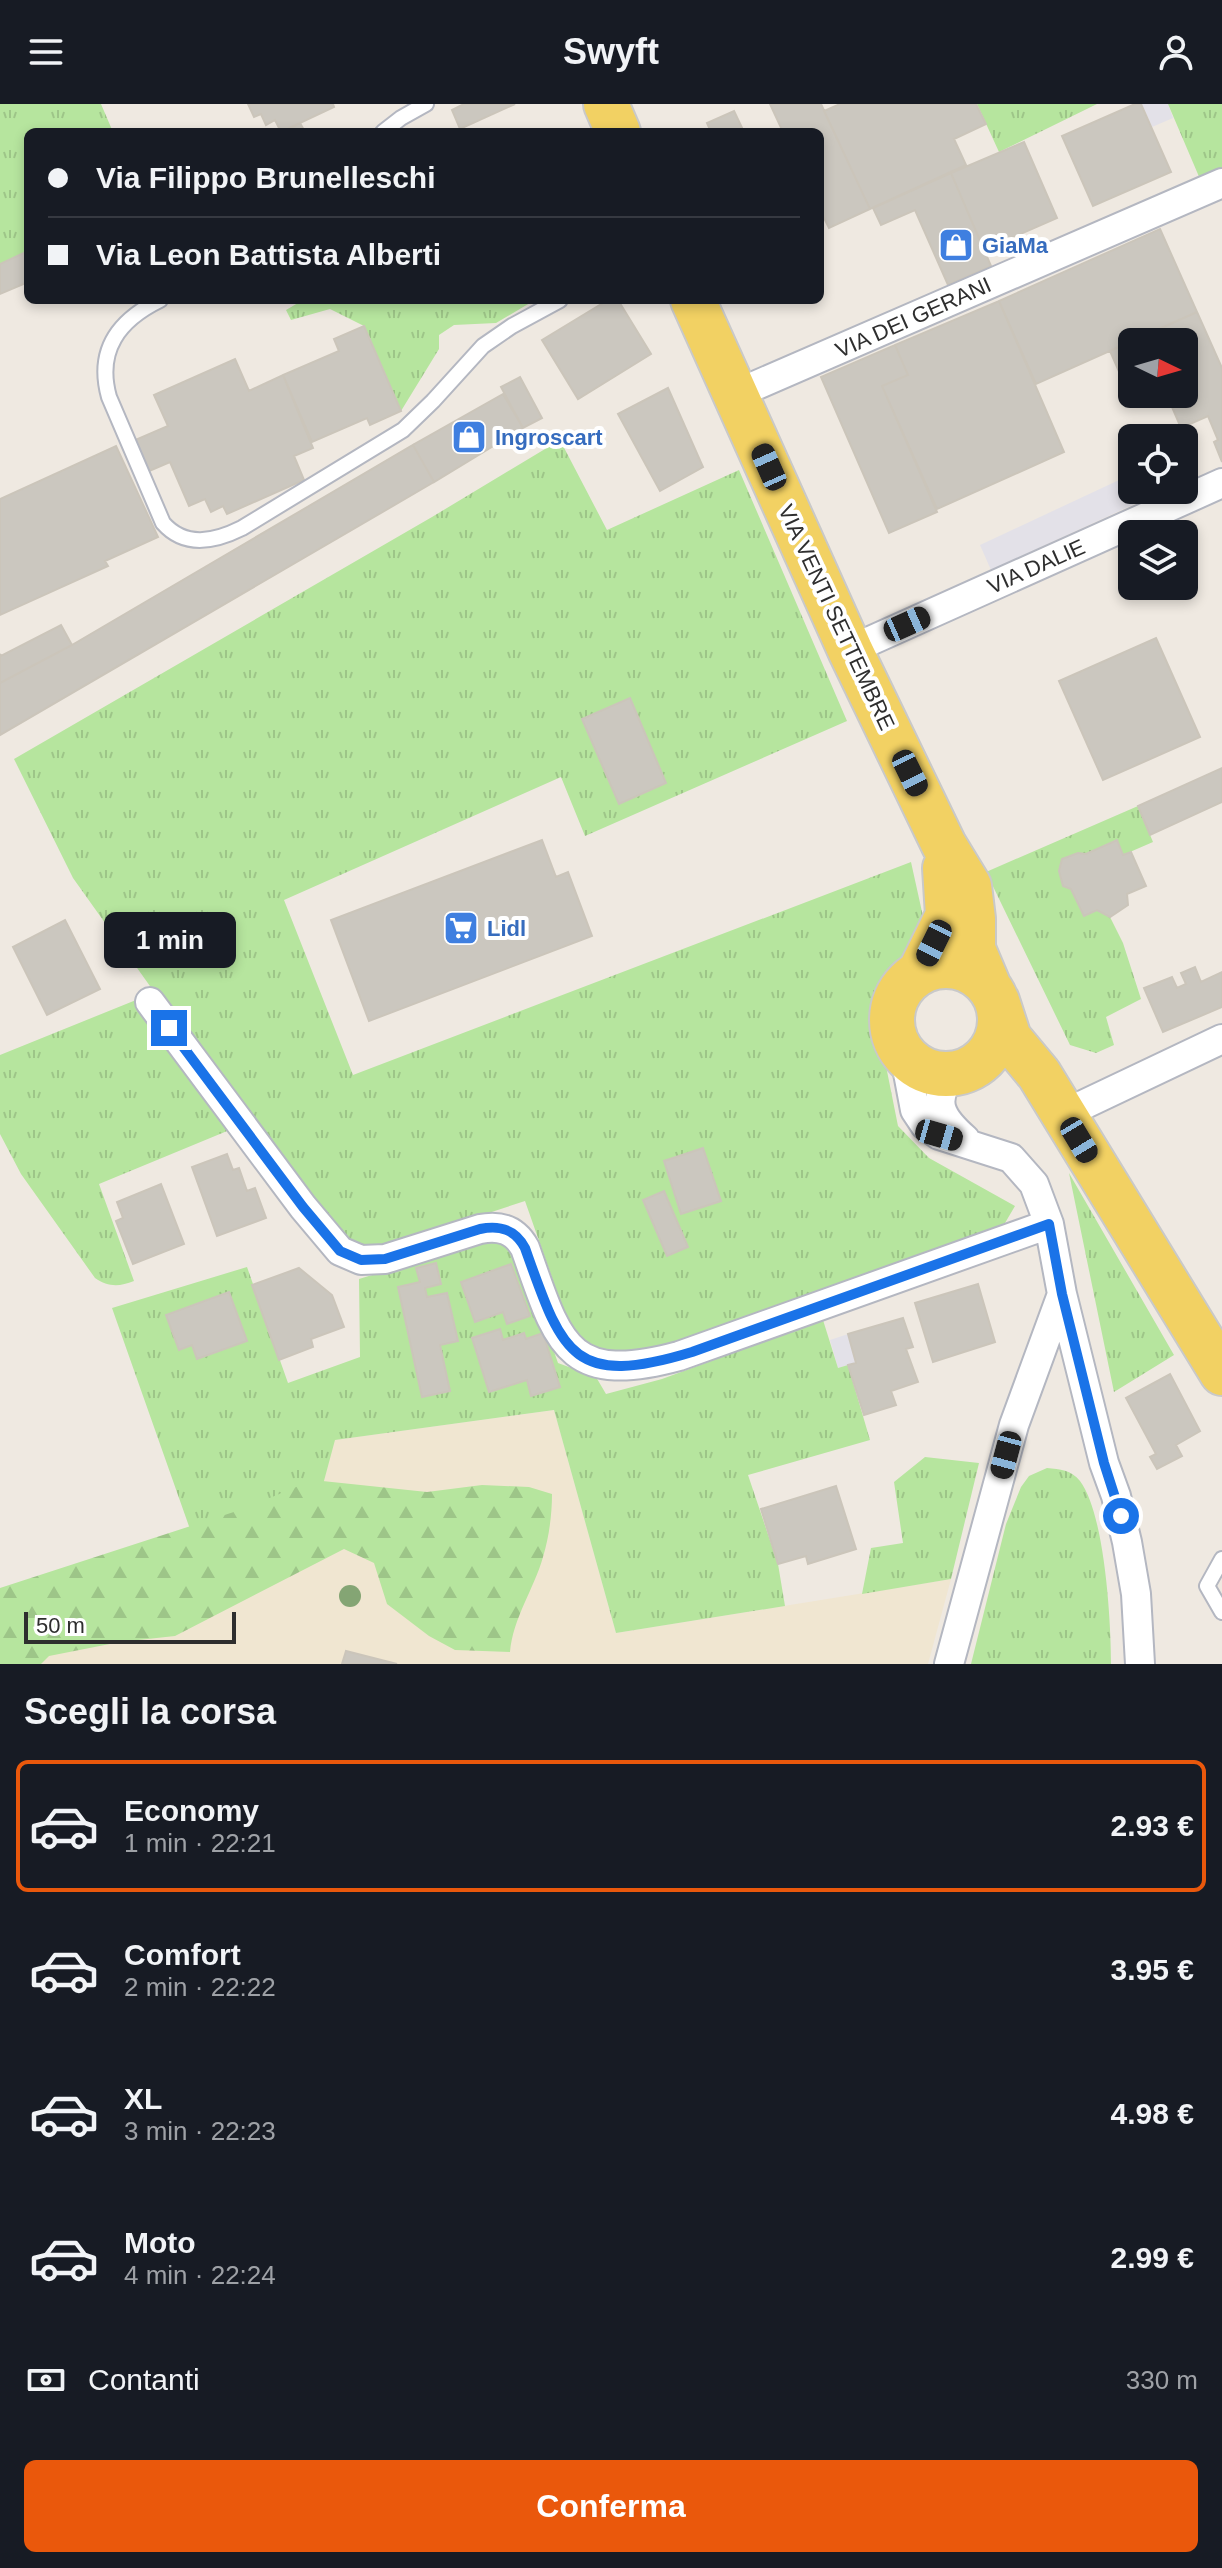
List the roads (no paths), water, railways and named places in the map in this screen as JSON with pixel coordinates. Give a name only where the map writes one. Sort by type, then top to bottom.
[{"type":"main road","points":[[606,104],[616,128]]},
{"type":"main road","name":"VIA VENTI SETTEMBRE","points":[[695,304],[850,650],[944,845],[969,886],[973,949],[1009,1038],[1039,1074],[1222,1373]]},
{"type":"main road","name":"VIA VENTI SETTEMBRE","points":[[898,1045],[892,1017],[894,1003],[908,980],[920,972],[948,915],[944,845]]},
{"type":"main road","points":[[920,972],[934,966],[965,969],[979,976],[993,994]]},
{"type":"main road","name":"VIA VENTI SETTEMBRE","points":[[956,1073],[972,1067],[993,1045],[999,1031],[993,994]]},
{"type":"main road","points":[[898,1045],[921,1068],[942,1074],[996,1079],[1061,1111]]},
{"type":"street","name":"VIA DEI GERANI","points":[[736,394],[1222,183]]},
{"type":"street","name":"VIA DALIE","points":[[850,650],[1222,483]]},
{"type":"street","points":[[150,1002],[303,1207],[340,1251],[361,1260],[385,1259],[480,1229],[492,1227],[507,1230],[521,1239],[546,1307],[563,1339],[580,1356],[602,1365],[628,1365],[679,1356],[1049,1224]]},
{"type":"street","points":[[1061,1111],[1222,1039]]},
{"type":"street","points":[[898,1045],[908,1073],[915,1110],[925,1125],[939,1135],[1011,1158],[1034,1184],[1049,1224],[1062,1294],[1127,1542],[1136,1594],[1140,1664]]},
{"type":"street","points":[[956,1073],[942,1091],[941,1114],[972,1144]]},
{"type":"street","points":[[949,1664],[1014,1425],[1062,1294]]},
{"type":"lane","points":[[388,128],[426,104]]},
{"type":"lane","points":[[153,304],[136,314],[116,334],[106,356],[105,383],[120,426],[163,523],[179,537],[200,541],[224,537],[242,528],[391,438],[418,416],[483,346],[553,304]]},
{"type":"lane","points":[[1222,1559],[1207,1586],[1222,1612]]},
{"type":"place","name":"GiaMa","points":[[956,245]]},
{"type":"place","name":"Ingroscart","points":[[469,437]]},
{"type":"place","name":"Lidl","points":[[461,928]]}]
